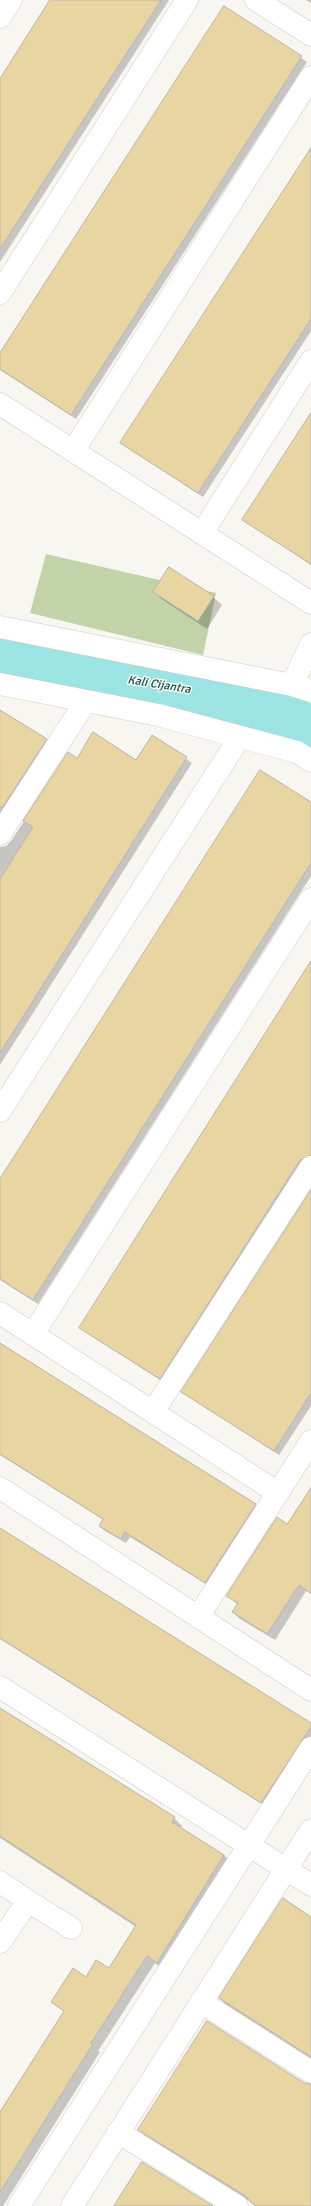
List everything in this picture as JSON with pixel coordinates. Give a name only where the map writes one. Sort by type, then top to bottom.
[{"type":"street","points":[[0,17],[11,0]]},
{"type":"street","points":[[0,293],[187,0]]},
{"type":"street","points":[[256,0],[311,35]]},
{"type":"street","points":[[73,451],[311,77]]},
{"type":"street","points":[[202,533],[311,361]]},
{"type":"street","points":[[0,404],[311,603]]},
{"type":"street","points":[[0,627],[301,688],[311,644]]},
{"type":"street","points":[[0,684],[158,715],[297,752],[311,761]]},
{"type":"street","points":[[0,834],[86,701]]},
{"type":"street","points":[[0,1110],[240,737]]},
{"type":"street","points":[[33,1334],[311,899]]},
{"type":"street","points":[[153,1412],[311,1168]]},
{"type":"street","points":[[0,1313],[278,1493]]},
{"type":"street","points":[[198,1617],[311,1441]]},
{"type":"street","points":[[0,1488],[311,1690]]},
{"type":"street","points":[[0,1687],[248,1847],[311,1885]]},
{"type":"street","points":[[19,2206],[311,1748]]},
{"type":"street","points":[[72,2206],[311,1830]]},
{"type":"street","points":[[0,1882],[71,1928]]},
{"type":"street","points":[[0,1942],[28,1901]]},
{"type":"street","points":[[201,2002],[311,2072]]},
{"type":"street","points":[[118,2132],[237,2206]]},
{"type":"green space","points":[[46,554],[216,593],[203,655],[30,613]]},
{"type":"building","points":[[50,0],[161,0],[0,249],[0,79]]},
{"type":"building","points":[[224,6],[302,56],[71,415],[0,369],[0,353]]},
{"type":"building","points":[[311,148],[311,319],[198,493],[120,443]]},
{"type":"building","points":[[311,413],[311,564],[242,520]]},
{"type":"building","points":[[169,567],[214,596],[198,621],[153,592]]},
{"type":"building","points":[[0,710],[47,739],[2,808],[0,807]]},
{"type":"building","points":[[93,732],[136,760],[152,735],[187,757],[0,1053],[0,879],[33,827],[23,821],[68,752],[77,758]]},
{"type":"building","points":[[260,770],[311,802],[311,863],[33,1300],[0,1279],[0,1179]]},
{"type":"building","points":[[311,961],[311,1155],[300,1160],[160,1379],[79,1328]]},
{"type":"building","points":[[311,1190],[311,1393],[274,1451],[181,1392]]},
{"type":"building","points":[[0,1343],[256,1504],[205,1583],[125,1532],[121,1539],[99,1526],[103,1519],[0,1454]]},
{"type":"building","points":[[311,1488],[311,1593],[299,1585],[267,1634],[232,1612],[238,1603],[226,1596],[277,1517],[287,1524]]},
{"type":"building","points":[[0,1528],[311,1723],[311,1727],[261,1803],[0,1638]]},
{"type":"building","points":[[0,1708],[175,1817],[172,1822],[224,1855],[157,1963],[147,1956],[91,2043],[93,2044],[0,2192],[0,2112],[64,2011],[51,2002],[73,1968],[86,1977],[96,1960],[109,1968],[136,1925],[0,1836]]},
{"type":"building","points":[[283,1898],[311,1917],[311,2057],[219,1998]]},
{"type":"building","points":[[207,2021],[304,2083],[311,2084],[311,2206],[256,2206],[244,2195],[138,2130]]},
{"type":"building","points":[[142,2162],[213,2206],[114,2206]]},
{"type":"waterway","name":"Kali Cijantra","points":[[0,659],[199,692],[311,735]]}]
